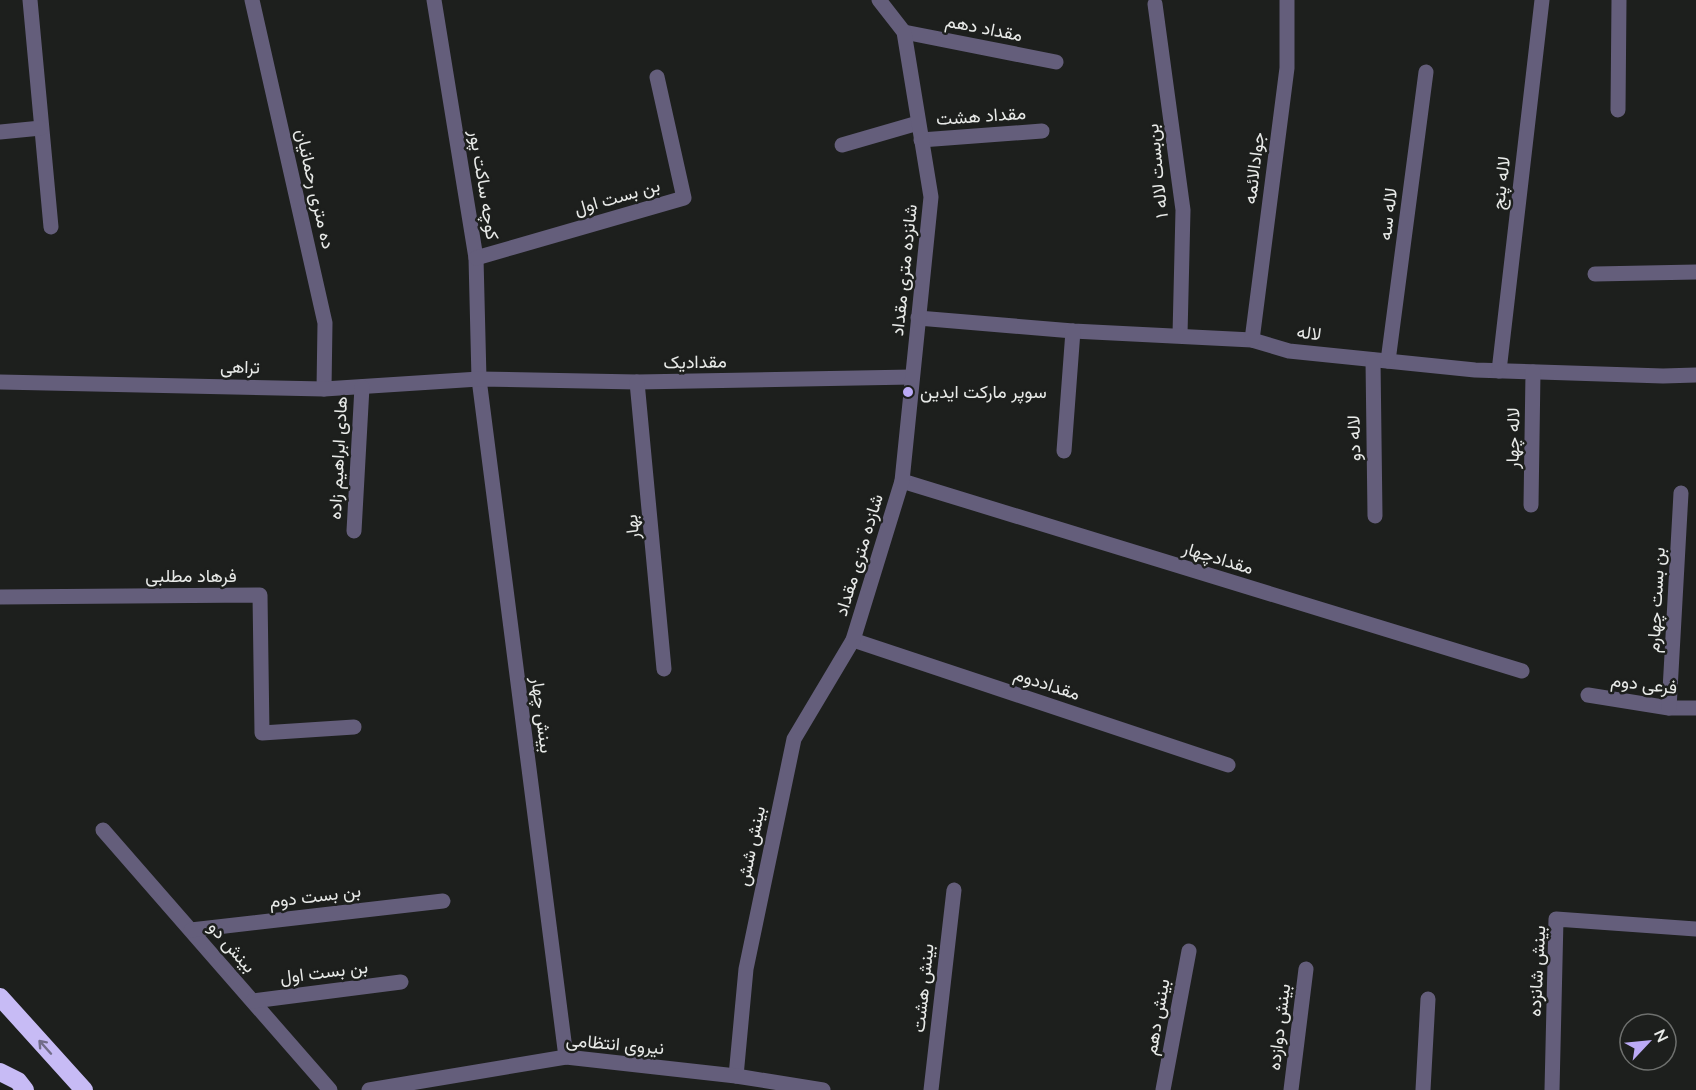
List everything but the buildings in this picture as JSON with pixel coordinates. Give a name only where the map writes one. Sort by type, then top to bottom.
[{"type":"highway","points":[[0,997],[84,1090]]},
{"type":"highway","points":[[0,1072],[18,1081],[25,1090]]},
{"type":"street","points":[[30,0],[51,227]]},
{"type":"street","name":"ده متری رحمانیان","points":[[252,0],[325,323],[324,389]]},
{"type":"street","name":"کوچه ساکت پور","points":[[434,0],[476,258],[479,379]]},
{"type":"street","name":"شانزده متری مقداد","points":[[879,0],[904,32],[931,197],[902,481]]},
{"type":"street","name":"جوادالائمه","points":[[1252,340],[1287,68],[1287,0]]},
{"type":"street","name":"لاله پنج","points":[[1498,371],[1542,0]]},
{"type":"street","points":[[1618,110],[1619,0]]},
{"type":"street","name":"بن‌بست لاله ۱","points":[[1155,4],[1183,210],[1180,335]]},
{"type":"street","name":"مقداد دهم","points":[[904,32],[1056,62]]},
{"type":"street","name":"لاله سه","points":[[1381,361],[1426,72]]},
{"type":"street","name":"بن بست اول","points":[[476,258],[684,198],[657,77]]},
{"type":"street","points":[[842,145],[918,123]]},
{"type":"street","points":[[0,132],[41,128]]},
{"type":"street","name":"مقداد هشت","points":[[921,140],[1042,131]]},
{"type":"street","points":[[1594,274],[1696,272]]},
{"type":"street","name":"لاله","points":[[918,318],[1073,331],[1252,340],[1289,351],[1498,371],[1696,375]]},
{"type":"street","points":[[1064,451],[1073,331]]},
{"type":"street","name":"لاله دو","points":[[1375,516],[1381,361]]},
{"type":"street","name":"لاله چهار","points":[[1531,505],[1533,372]]},
{"type":"street","name":"مقدادیک","points":[[479,379],[637,382],[912,377]]},
{"type":"street","name":"تراهی","points":[[0,382],[324,389],[479,379]]},
{"type":"street","name":"بینش چهار","points":[[479,379],[566,1057]]},
{"type":"street","name":"بهار","points":[[637,382],[664,669]]},
{"type":"street","name":"هادی ابراهیم زاده","points":[[354,531],[362,387]]},
{"type":"street","name":"شازده متری مقداد","points":[[853,640],[902,481]]},
{"type":"street","name":"مقدادچهار","points":[[902,481],[1522,671]]},
{"type":"street","name":"بن بست چهارم","points":[[1669,708],[1681,493]]},
{"type":"street","name":"فرهاد مطلبی","points":[[0,597],[260,595],[262,733],[354,727]]},
{"type":"street","name":"مقداددوم","points":[[853,640],[1228,765]]},
{"type":"street","name":"بینش شش","points":[[736,1076],[746,969],[795,739],[853,640]]},
{"type":"street","name":"فرعی دوم","points":[[1588,695],[1669,708],[1696,708]]},
{"type":"street","name":"بینش دو","points":[[104,830],[330,1090]]},
{"type":"street","name":"بینش هشت","points":[[931,1090],[954,890]]},
{"type":"street","name":"بن بست دوم","points":[[191,930],[443,901]]},
{"type":"street","name":"بینش شانزده","points":[[1552,1090],[1556,919],[1696,929]]},
{"type":"street","name":"بینش دهم","points":[[1163,1090],[1189,951]]},
{"type":"street","name":"بینش دوازده","points":[[1291,1090],[1306,969]]},
{"type":"street","name":"بن بست اول","points":[[253,1001],[401,982]]},
{"type":"street","points":[[1423,1090],[1428,999]]},
{"type":"street","name":"نیروی انتظامی","points":[[369,1090],[566,1057],[736,1076],[815,1090]]},
{"type":"place","name":"سوپر مارکت ایدین","points":[[908,392]]}]
